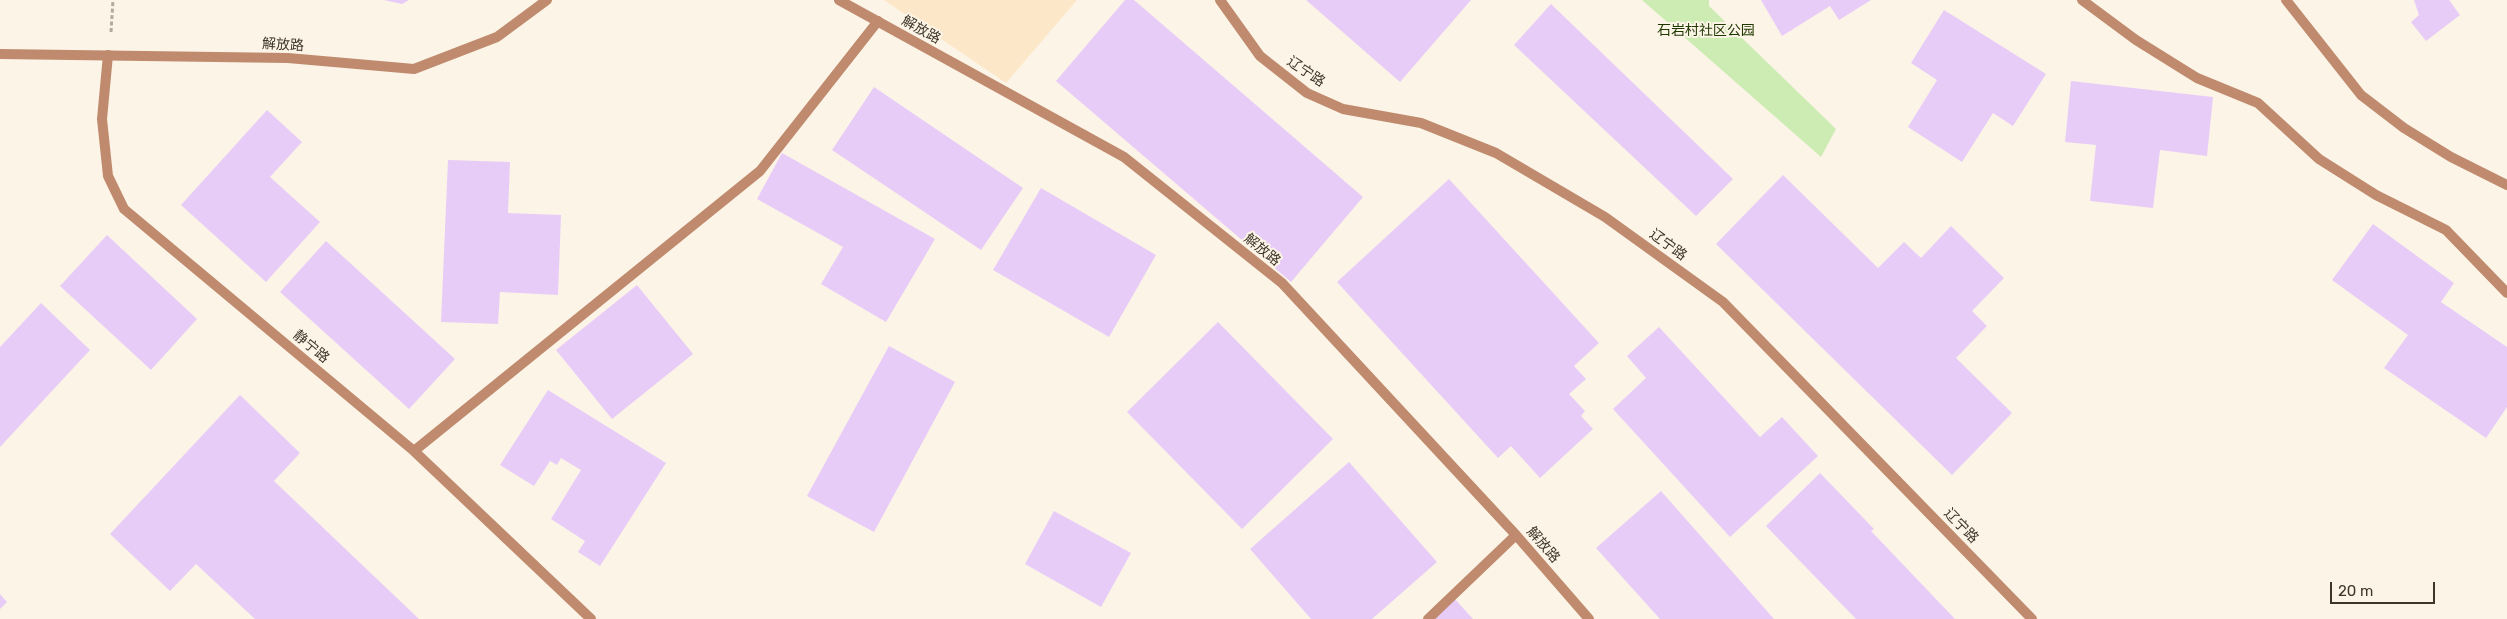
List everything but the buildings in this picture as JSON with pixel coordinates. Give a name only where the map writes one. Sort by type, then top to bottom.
[{"type":"street","name":"解放路","points":[[0,54],[288,58],[414,69],[497,37],[547,0]]},
{"type":"street","name":"解放路","points":[[839,0],[1124,157],[1282,283],[1516,535],[1589,619]]},
{"type":"street","name":"辽宁路","points":[[1220,0],[1260,56],[1307,93],[1343,110],[1421,123],[1496,153],[1605,217],[1723,302],[2032,619]]},
{"type":"street","points":[[2082,0],[2136,40],[2197,78],[2258,103],[2319,159],[2376,195],[2446,230],[2507,293]]},
{"type":"street","points":[[2286,0],[2361,95],[2404,128],[2451,157],[2507,185]]},
{"type":"street","points":[[414,451],[760,171],[878,21]]},
{"type":"street","name":"静宁路","points":[[108,55],[102,119],[108,176],[124,209],[414,451],[591,619]]},
{"type":"street","points":[[1428,619],[1516,535]]},
{"type":"path","points":[[108,55],[113,0]]},
{"type":"shaded area","points":[[884,0],[1077,0],[1006,83]]},
{"type":"green space","name":"石岩村社区公园","points":[[1642,0],[1709,0],[1709,6],[1836,129],[1821,157]]}]
